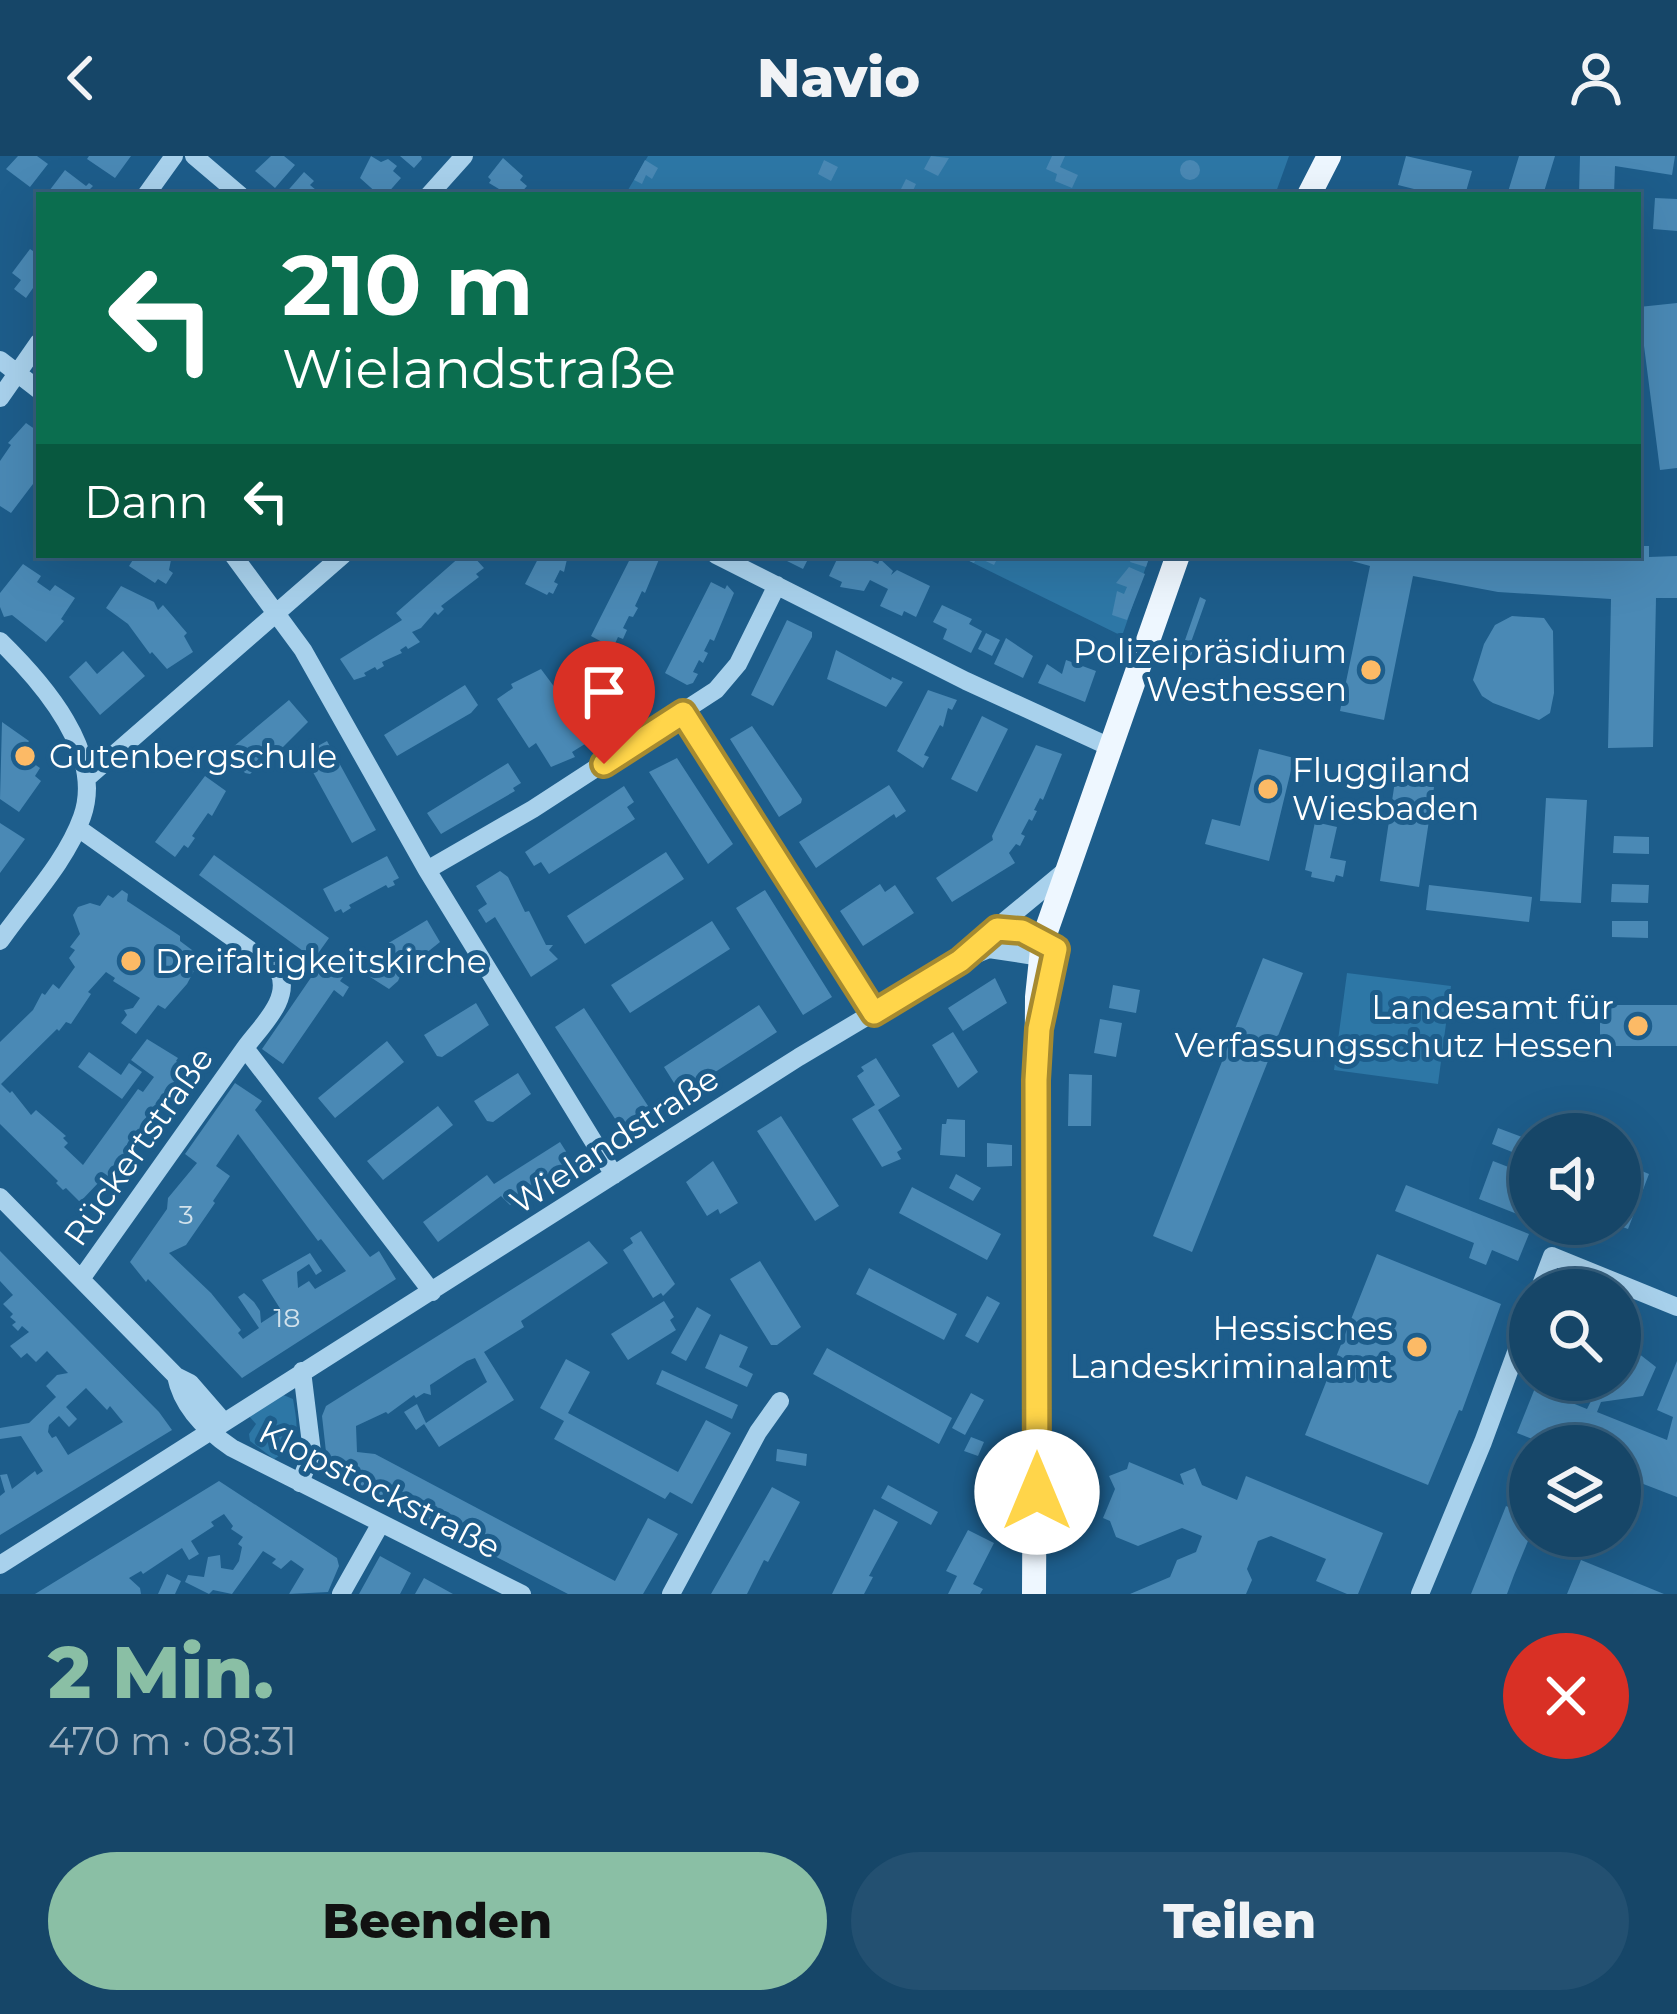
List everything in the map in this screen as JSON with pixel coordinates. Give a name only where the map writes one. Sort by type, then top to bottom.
[{"type":"main road","points":[[1308,192],[1314,156]]},
{"type":"main road","points":[[1309,192],[1329,156]]},
{"type":"main road","points":[[1034,1594],[1039,1029],[1046,948],[1065,871],[1177,558]]},
{"type":"main road","points":[[1046,948],[1075,875],[1077,844]]},
{"type":"street","points":[[148,192],[174,156]]},
{"type":"street","points":[[194,156],[236,192]]},
{"type":"street","points":[[432,192],[464,156]]},
{"type":"street","points":[[0,398],[36,346]]},
{"type":"street","points":[[0,359],[36,388]]},
{"type":"street","points":[[234,558],[304,650],[427,870],[614,1175]]},
{"type":"street","points":[[87,778],[340,558]]},
{"type":"street","points":[[722,558],[966,681],[1110,747]]},
{"type":"street","points":[[427,870],[533,808],[725,683],[777,586]]},
{"type":"street","points":[[0,641],[55,706],[87,778],[86,804],[78,828],[0,940]]},
{"type":"street","points":[[683,713],[874,1013]]},
{"type":"street","name":"Rückertstraße","points":[[78,828],[278,970],[284,985],[281,998],[81,1280]]},
{"type":"street","name":"Wielandstraße","points":[[960,961],[1065,871]]},
{"type":"street","points":[[991,932],[1010,928],[1046,948]]},
{"type":"street","name":"Wielandstraße","points":[[0,1565],[960,961],[989,949],[1046,948]]},
{"type":"street","points":[[245,1048],[432,1292]]},
{"type":"street","name":"Klopstockstraße","points":[[0,1197],[176,1376],[190,1383],[232,1448],[522,1594]]},
{"type":"street","points":[[1547,1269],[1552,1256],[1584,1269]]},
{"type":"street","points":[[1641,1292],[1677,1307]]},
{"type":"street","points":[[300,1483],[312,1452],[302,1371]]},
{"type":"street","points":[[1420,1594],[1509,1371]]},
{"type":"street","points":[[671,1594],[758,1432],[780,1402]]},
{"type":"street","points":[[341,1594],[381,1522]]},
{"type":"shaded area","points":[[648,156],[1289,156],[1276,192],[627,192]]},
{"type":"shaded area","points":[[963,558],[1149,558],[1122,636]]},
{"type":"shaded area","points":[[1347,973],[1451,986],[1438,1084],[1334,1070]]},
{"type":"shaded area","points":[[281,1394],[293,1399],[296,1434],[274,1459],[250,1441],[256,1424],[248,1415]]},
{"type":"building","points":[[18,156],[37,156],[48,164],[30,187],[6,169]]},
{"type":"building","points":[[89,156],[131,156],[115,178]]},
{"type":"building","points":[[271,156],[284,156],[295,165],[275,188],[255,171]]},
{"type":"building","points":[[371,156],[381,162],[388,159],[401,178],[389,192],[376,192],[360,178]]},
{"type":"building","points":[[400,156],[421,156],[422,159],[414,168]]},
{"type":"building","points":[[931,156],[949,158],[938,176],[924,169]]},
{"type":"building","points":[[1052,156],[1065,156],[1060,167],[1078,175],[1072,188],[1055,181],[1057,174],[1046,169]]},
{"type":"building","points":[[1406,156],[1472,171],[1466,192],[1426,192],[1398,185]]},
{"type":"building","points":[[1519,156],[1555,156],[1544,192],[1508,192]]},
{"type":"building","points":[[1580,156],[1675,156],[1672,175],[1615,166],[1614,192],[1579,192]]},
{"type":"building","points":[[503,158],[527,186],[522,192],[504,192],[489,183],[488,177]]},
{"type":"building","points":[[645,160],[658,168],[642,184],[634,180]]},
{"type":"building","points":[[824,160],[838,167],[831,181],[818,174]]},
{"type":"building","points":[[1190,160],[1200,170],[1190,180],[1180,170]]},
{"type":"building","points":[[65,170],[93,186],[94,192],[48,192]]},
{"type":"building","points":[[304,172],[318,192],[287,192]]},
{"type":"building","points":[[906,179],[916,184],[912,192],[900,192]]},
{"type":"building","points":[[1655,198],[1677,199],[1677,231],[1653,229]]},
{"type":"building","points":[[30,249],[36,253],[36,290],[33,288],[26,298],[14,289],[21,280],[12,273]]},
{"type":"building","points":[[1677,303],[1677,468],[1660,470],[1641,307]]},
{"type":"building","points":[[26,423],[36,430],[36,480],[11,513],[0,506],[0,461]]},
{"type":"building","name":"Polizeipräsidium Westhessen","points":[[1641,546],[1649,546],[1649,557],[1677,556],[1677,598],[1656,598],[1653,747],[1608,748],[1611,599],[1498,592],[1413,576],[1384,720],[1340,711],[1370,566],[1341,558],[1641,558]]},
{"type":"building","points":[[134,558],[171,558],[169,570],[173,573],[166,584],[158,579],[155,583],[129,566]]},
{"type":"building","points":[[459,558],[475,558],[484,568],[441,606],[444,609],[438,615],[435,612],[412,632],[420,642],[354,680],[340,659],[402,620],[396,613]]},
{"type":"building","points":[[538,558],[567,558],[553,594],[525,584]]},
{"type":"building","points":[[630,558],[660,558],[638,608],[623,628],[627,630],[623,639],[618,637],[613,648],[591,636]]},
{"type":"building","points":[[781,558],[808,558],[803,569]]},
{"type":"building","points":[[838,558],[866,558],[878,564],[880,559],[893,571],[891,575],[897,570],[930,586],[916,617],[904,611],[902,616],[880,606],[888,589],[870,580],[864,591],[840,587],[842,582],[829,576]]},
{"type":"building","points":[[1132,558],[1149,558],[1146,567],[1130,562]]},
{"type":"building","points":[[23,564],[41,576],[37,582],[50,591],[55,585],[75,598],[46,642],[12,615],[4,617],[0,607],[0,593]]},
{"type":"building","points":[[1129,567],[1145,574],[1127,620],[1112,615],[1117,591],[1124,594],[1127,587],[1116,583]]},
{"type":"building","points":[[711,582],[725,589],[727,585],[734,593],[714,641],[710,639],[704,651],[708,653],[703,663],[699,660],[693,672],[698,674],[687,685],[665,673]]},
{"type":"building","points":[[121,586],[154,602],[158,610],[163,605],[187,633],[184,636],[193,652],[167,669],[150,654],[128,624],[106,608]]},
{"type":"building","points":[[1200,597],[1206,600],[1187,667],[1172,662]]},
{"type":"building","points":[[942,605],[972,619],[969,624],[982,631],[971,653],[943,639],[947,629],[933,622]]},
{"type":"building","points":[[1512,616],[1544,618],[1553,631],[1554,693],[1550,713],[1539,720],[1493,703],[1482,696],[1473,680],[1495,625]]},
{"type":"building","points":[[787,620],[812,632],[812,637],[773,706],[751,695]]},
{"type":"building","points":[[986,633],[1000,640],[992,656],[978,649]]},
{"type":"building","points":[[1006,638],[1033,656],[1023,678],[994,664]]},
{"type":"building","points":[[836,650],[903,682],[886,707],[827,679]]},
{"type":"building","points":[[123,651],[145,676],[100,715],[69,677],[86,661],[97,674]]},
{"type":"building","points":[[1066,660],[1096,671],[1085,702],[1038,683],[1047,664],[1062,674]]},
{"type":"building","points":[[541,669],[593,739],[572,752],[575,757],[551,767],[536,743],[529,748],[497,699],[513,688],[511,684]]},
{"type":"building","points":[[465,685],[478,705],[471,713],[397,756],[384,735]]},
{"type":"building","points":[[928,690],[957,700],[952,710],[948,708],[943,727],[940,725],[924,755],[929,757],[923,768],[897,751]]},
{"type":"building","points":[[289,700],[308,722],[280,750],[278,747],[250,774],[245,773],[227,752]]},
{"type":"building","points":[[982,716],[1008,729],[977,792],[951,779]]},
{"type":"building","points":[[2,722],[29,741],[20,754],[40,768],[35,776],[41,781],[19,812],[0,799]]},
{"type":"building","points":[[752,726],[802,799],[779,817],[730,739]]},
{"type":"building","points":[[327,741],[376,830],[352,843],[303,754]]},
{"type":"building","points":[[1036,745],[1062,754],[1043,800],[1040,798],[1032,821],[1021,834],[1025,836],[1020,846],[1016,844],[1009,853],[1015,863],[952,902],[936,878],[993,840]]},
{"type":"building","name":"Fluggiland Wiesbaden","points":[[1259,749],[1294,758],[1269,861],[1205,844],[1212,819],[1240,826]]},
{"type":"building","points":[[677,758],[733,844],[708,864],[649,772]]},
{"type":"building","points":[[508,763],[521,783],[515,791],[441,834],[427,813]]},
{"type":"building","points":[[205,776],[226,791],[188,848],[184,845],[175,857],[155,842]]},
{"type":"building","points":[[1395,781],[1434,787],[1419,887],[1380,881]]},
{"type":"building","points":[[889,785],[906,811],[896,818],[894,814],[816,868],[799,842]]},
{"type":"building","points":[[624,786],[634,802],[627,807],[635,819],[549,874],[541,862],[534,866],[525,852]]},
{"type":"building","points":[[1546,798],[1587,800],[1581,903],[1540,901]]},
{"type":"building","points":[[1315,822],[1337,827],[1330,858],[1346,861],[1343,877],[1336,875],[1334,882],[1311,877],[1312,872],[1305,870]]},
{"type":"building","points":[[0,823],[25,839],[0,873]]},
{"type":"building","points":[[1614,836],[1649,837],[1649,854],[1613,853]]},
{"type":"building","points":[[666,852],[684,879],[585,944],[567,916]]},
{"type":"building","points":[[214,855],[329,938],[314,959],[199,875]]},
{"type":"building","points":[[387,856],[399,878],[393,881],[395,885],[386,885],[343,913],[341,909],[335,912],[323,889]]},
{"type":"building","points":[[500,871],[558,959],[531,977],[495,917],[486,923],[478,910],[487,904],[476,886]]},
{"type":"building","points":[[880,884],[885,892],[895,885],[914,913],[863,946],[840,911]]},
{"type":"building","points":[[1612,884],[1649,885],[1648,903],[1611,902]]},
{"type":"building","points":[[1429,885],[1532,897],[1529,922],[1426,910]]},
{"type":"building","points":[[122,890],[128,894],[127,901],[180,936],[196,953],[190,960],[197,965],[187,984],[165,1009],[158,1005],[136,1034],[121,1023],[127,1015],[124,1010],[133,1008],[140,998],[106,972],[88,992],[71,1024],[57,1029],[1,1084],[31,1115],[36,1110],[66,1136],[64,1147],[83,1165],[138,1089],[143,1092],[154,1077],[131,1060],[147,1039],[198,1077],[183,1097],[175,1092],[108,1186],[100,1181],[80,1202],[0,1124],[0,1042],[33,1010],[42,993],[53,984],[59,989],[75,967],[69,958],[75,950],[70,947],[80,934],[73,915],[78,907],[100,906],[108,895],[113,898]]},
{"type":"building","points":[[765,890],[832,997],[803,1015],[736,908]]},
{"type":"building","points":[[427,920],[440,942],[406,963],[398,981],[389,989],[367,975],[387,944]]},
{"type":"building","points":[[712,921],[730,949],[630,1013],[611,985]]},
{"type":"building","points":[[1612,921],[1648,921],[1648,938],[1612,937]]},
{"type":"building","points":[[1263,958],[1303,973],[1192,1252],[1153,1236]]},
{"type":"building","points":[[321,963],[343,977],[340,981],[349,987],[343,997],[334,990],[283,1064],[262,1049]]},
{"type":"building","points":[[995,978],[1007,1003],[963,1031],[948,1008]]},
{"type":"building","points":[[1113,985],[1140,990],[1136,1013],[1109,1008]]},
{"type":"building","points":[[476,1003],[489,1025],[437,1056],[424,1035]]},
{"type":"building","points":[[759,1005],[777,1032],[681,1094],[664,1067]]},
{"type":"building","name":"Landesamt für Verfassungsschutz Hessen","points":[[1600,1005],[1677,1005],[1677,1046],[1600,1046]]},
{"type":"building","points":[[584,1008],[652,1112],[623,1131],[555,1027]]},
{"type":"building","points":[[1100,1019],[1122,1023],[1116,1057],[1094,1053]]},
{"type":"building","points":[[953,1032],[978,1072],[958,1088],[932,1045]]},
{"type":"building","points":[[387,1041],[404,1062],[335,1118],[318,1098]]},
{"type":"building","points":[[89,1052],[121,1075],[129,1063],[142,1072],[122,1099],[78,1067]]},
{"type":"building","points":[[876,1058],[900,1096],[878,1110],[902,1149],[897,1152],[901,1159],[882,1167],[852,1119],[875,1105],[857,1076],[864,1071],[861,1067]]},
{"type":"building","points":[[518,1073],[531,1094],[493,1122],[487,1121],[474,1101]]},
{"type":"building","points":[[1069,1074],[1092,1075],[1091,1126],[1068,1126]]},
{"type":"building","points":[[235,1083],[262,1101],[255,1110],[370,1257],[379,1251],[396,1279],[242,1378],[130,1262],[167,1209],[168,1198],[197,1163],[185,1154]],"holes":[[[238,1134],[346,1271],[315,1289],[309,1281],[298,1288],[297,1272],[309,1264],[316,1275],[322,1271],[310,1253],[262,1280],[281,1310],[261,1323],[254,1302],[244,1293],[238,1297],[259,1328],[243,1339],[211,1293],[169,1253],[186,1245],[215,1203],[230,1176],[216,1166]]]},
{"type":"building","points":[[438,1106],[453,1125],[383,1180],[367,1161]]},
{"type":"building","points":[[781,1116],[839,1206],[815,1221],[757,1131]]},
{"type":"building","points":[[947,1119],[965,1120],[965,1157],[940,1155],[942,1124]]},
{"type":"building","points":[[1498,1128],[1509,1132],[1509,1151],[1492,1144]]},
{"type":"building","points":[[560,1142],[574,1164],[510,1205],[501,1196],[438,1242],[423,1222],[487,1175],[494,1184]]},
{"type":"building","points":[[987,1143],[1012,1145],[1012,1166],[987,1167]]},
{"type":"building","points":[[713,1161],[738,1203],[707,1216],[686,1182]]},
{"type":"building","points":[[1493,1161],[1509,1167],[1509,1211],[1479,1199]]},
{"type":"building","points":[[1641,1171],[1649,1174],[1641,1195]]},
{"type":"building","points":[[956,1174],[981,1188],[973,1201],[949,1188]]},
{"type":"building","points":[[1406,1185],[1509,1226],[1509,1245],[1525,1245],[1518,1261],[1492,1250],[1486,1265],[1469,1258],[1474,1243],[1395,1211]]},
{"type":"building","points":[[912,1187],[1001,1234],[987,1260],[899,1213]]},
{"type":"building","points":[[641,1231],[675,1284],[663,1296],[653,1298],[623,1250]]},
{"type":"building","points":[[589,1241],[608,1263],[521,1321],[524,1327],[484,1352],[514,1400],[439,1447],[424,1424],[416,1430],[404,1412],[417,1404],[426,1423],[487,1382],[475,1358],[430,1385],[431,1395],[414,1395],[388,1414],[356,1426],[357,1452],[375,1454],[615,1581],[648,1518],[678,1534],[643,1594],[568,1594],[328,1470],[322,1416],[326,1406]]},
{"type":"building","points":[[0,1251],[172,1430],[0,1535],[0,1496],[5,1492],[0,1475],[7,1474],[12,1489],[35,1471],[37,1475],[43,1471],[21,1436],[0,1439],[0,1428],[29,1423],[56,1397],[46,1386],[57,1375],[68,1373],[47,1351],[36,1362],[27,1353],[21,1358],[10,1346],[29,1332],[12,1325],[16,1322],[10,1317],[13,1314],[3,1304],[13,1295],[0,1281]],"holes":[[[86,1388],[107,1410],[110,1406],[123,1422],[68,1455],[48,1432],[59,1416],[69,1427],[77,1419],[66,1407]]]},
{"type":"building","points":[[1377,1254],[1501,1304],[1462,1411],[1428,1485],[1305,1435]]},
{"type":"building","points":[[760,1261],[801,1327],[777,1345],[771,1345],[730,1279]]},
{"type":"building","points":[[869,1268],[957,1314],[944,1340],[856,1294]]},
{"type":"building","points":[[987,1296],[1000,1303],[978,1343],[965,1336]]},
{"type":"building","points":[[664,1301],[676,1330],[628,1360],[611,1334]]},
{"type":"building","points":[[697,1307],[711,1315],[686,1361],[671,1353]]},
{"type":"building","points":[[720,1334],[748,1347],[739,1367],[753,1374],[747,1387],[705,1368]]},
{"type":"building","points":[[827,1348],[952,1418],[939,1444],[813,1374]]},
{"type":"building","points":[[1641,1355],[1656,1367],[1641,1396]]},
{"type":"building","points":[[566,1359],[590,1372],[568,1413],[678,1472],[706,1420],[731,1433],[692,1504],[670,1492],[665,1499],[554,1439],[564,1421],[540,1408]]},
{"type":"building","points":[[1677,1361],[1677,1497],[1641,1483],[1641,1430],[1667,1440],[1673,1417],[1657,1410]]},
{"type":"building","points":[[662,1370],[738,1405],[732,1419],[656,1384]]},
{"type":"building","points":[[971,1393],[984,1400],[965,1435],[952,1428]]},
{"type":"building","points":[[1530,1401],[1567,1401],[1587,1409],[1591,1401],[1608,1401],[1601,1402],[1597,1412],[1630,1425],[1520,1425]]},
{"type":"building","points":[[971,1437],[984,1442],[978,1456],[964,1451]]},
{"type":"building","points":[[777,1449],[807,1454],[806,1466],[776,1461]]},
{"type":"building","points":[[1129,1462],[1184,1485],[1180,1474],[1195,1468],[1202,1485],[1237,1500],[1246,1476],[1383,1533],[1358,1594],[1316,1581],[1326,1559],[1271,1536],[1258,1541],[1247,1569],[1252,1580],[1246,1594],[1130,1594],[1170,1577],[1177,1560],[1196,1552],[1202,1536],[1182,1528],[1138,1546],[1116,1537],[1110,1521],[1103,1518],[1115,1489],[1109,1476],[1127,1469]]},
{"type":"building","points":[[219,1481],[337,1558],[339,1566],[328,1592],[289,1594],[304,1569],[291,1560],[281,1569],[263,1551],[232,1594],[213,1590],[209,1594],[185,1582],[188,1575],[204,1577],[208,1557],[220,1555],[221,1568],[233,1570],[239,1561],[242,1547],[238,1544],[243,1537],[231,1529],[224,1514],[191,1541],[199,1554],[189,1560],[182,1548],[129,1578],[141,1594],[35,1594]]},
{"type":"building","points":[[888,1485],[938,1512],[931,1525],[881,1498]]},
{"type":"building","points":[[772,1487],[800,1502],[768,1562],[764,1560],[747,1594],[711,1594]]},
{"type":"building","points":[[1509,1507],[1509,1557],[1522,1557],[1507,1594],[1471,1594]]},
{"type":"building","points":[[874,1509],[898,1522],[869,1576],[873,1577],[864,1594],[832,1594]]},
{"type":"building","points":[[968,1530],[994,1543],[973,1584],[983,1589],[980,1594],[948,1594],[957,1576],[946,1571]]},
{"type":"building","points":[[380,1556],[411,1573],[400,1594],[359,1594]]},
{"type":"building","points":[[1581,1560],[1664,1594],[1567,1594]]},
{"type":"building","points":[[167,1574],[181,1581],[175,1594],[158,1594]]},
{"type":"building","points":[[424,1578],[453,1594],[415,1594]]},
{"type":"place","name":"Polizeipräsidium Westhessen","points":[[1371,670]]},
{"type":"place","name":"Gutenbergschule","points":[[25,756]]},
{"type":"place","name":"Fluggiland Wiesbaden","points":[[1268,789]]},
{"type":"place","name":"Dreifaltigkeitskirche","points":[[131,961]]},
{"type":"place","name":"Landesamt für Verfassungsschutz Hessen","points":[[1638,1026]]},
{"type":"place","name":"Hessisches Landeskriminalamt","points":[[1417,1347]]},
{"type":"route","points":[[604,764],[683,713],[874,1013],[960,961],[997,929],[1022,931],[1056,949],[1039,1029],[1036,1080],[1037,1492]]}]
